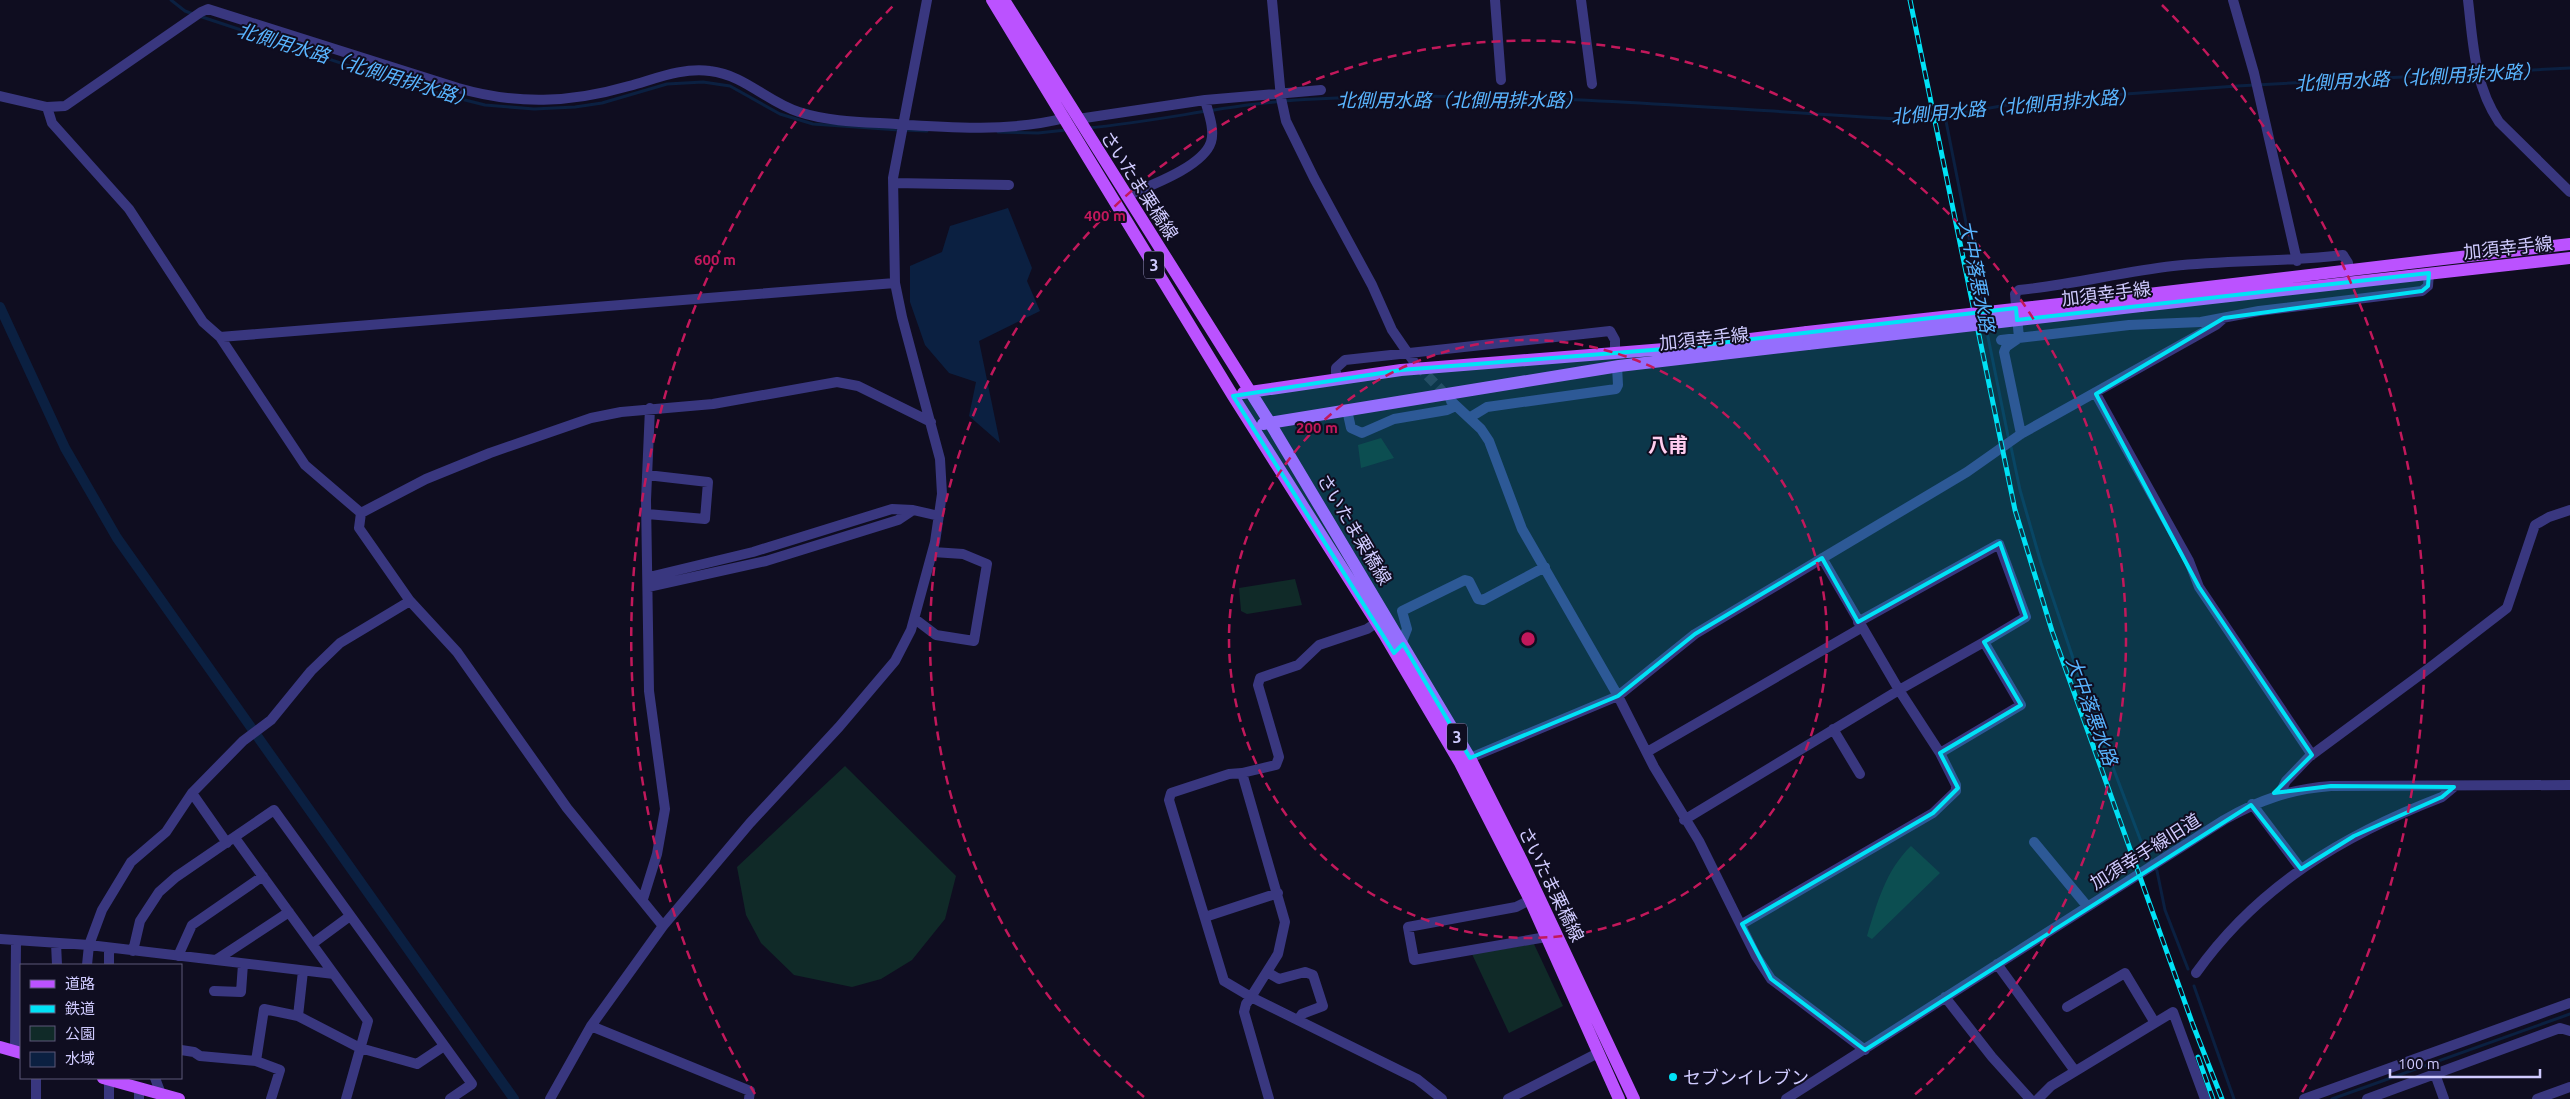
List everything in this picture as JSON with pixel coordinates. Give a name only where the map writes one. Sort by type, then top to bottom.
[{"type":"main road","name":"さいたま栗橋線","points":[[992,0],[1073,121]]},
{"type":"main road","name":"さいたま栗橋線","points":[[1004,0],[1233,396],[1376,623],[1399,648],[1470,758],[1522,861],[1634,1099]]},
{"type":"main road","name":"さいたま栗橋線","points":[[1081,135],[1126,196],[1270,423],[1399,648],[1530,900],[1619,1099]]},
{"type":"main road","name":"加須幸手線","points":[[2141,301],[2349,271],[2570,244]]},
{"type":"main road","name":"加須幸手線","points":[[1233,396],[1249,391],[1401,370],[1807,338],[2141,301],[2570,258]]},
{"type":"main road","name":"加須幸手線","points":[[1254,427],[1617,366],[1807,338]]},
{"type":"main road","points":[[0,1047],[18,1052]]},
{"type":"main road","points":[[106,1079],[139,1093],[179,1099]]},
{"type":"street","points":[[550,1099],[591,1026],[663,926],[750,823],[839,727],[895,661],[914,619],[933,552],[942,494],[940,459],[902,317],[895,283],[893,183],[927,0]]},
{"type":"street","points":[[1272,0],[1282,108],[1314,178],[1372,285],[1392,330],[1406,354],[1414,362]]},
{"type":"street","points":[[1495,0],[1502,80]]},
{"type":"street","points":[[1581,0],[1592,84]]},
{"type":"street","points":[[2233,0],[2254,73],[2297,261]]},
{"type":"street","points":[[2468,0],[2478,74],[2485,99],[2499,122],[2570,192]]},
{"type":"street","points":[[0,96],[47,107],[71,103],[201,12],[211,10],[486,96],[516,100],[576,98],[678,73],[710,71],[752,85],[796,111],[821,118],[904,125],[1004,128],[1073,121],[1205,100],[1281,95],[1321,90]]},
{"type":"street","points":[[1126,196],[1183,170],[1206,152],[1212,140],[1205,100]]},
{"type":"street","points":[[47,107],[52,123],[129,209],[203,322],[220,337],[304,465],[361,513]]},
{"type":"street","points":[[893,183],[1009,184]]},
{"type":"street","points":[[2019,338],[2015,294],[2019,290],[2061,286],[2127,271],[2178,266],[2297,261],[2343,255],[2348,262],[2349,271]]},
{"type":"street","points":[[2001,340],[2129,325],[2201,322],[2422,291],[2428,286],[2429,273]]},
{"type":"street","points":[[220,337],[895,283]]},
{"type":"street","points":[[1470,758],[1618,696],[1695,634],[1967,472],[2021,434],[2096,394],[2216,325],[2224,318]]},
{"type":"street","points":[[1336,378],[1336,368],[1345,360],[1610,331],[1615,340],[1615,352]]},
{"type":"street","points":[[2019,338],[2006,347],[2004,352],[2021,434]]},
{"type":"street","points":[[1469,418],[1487,407],[1616,390],[1618,385],[1617,366]]},
{"type":"street","points":[[361,513],[426,479],[490,453],[591,418],[650,408],[713,404],[837,382],[858,386],[931,422]]},
{"type":"street","points":[[2096,394],[2189,561],[2199,587],[2312,755]]},
{"type":"street","points":[[1347,410],[1351,428],[1362,433],[1394,419],[1447,410],[1454,403],[1489,441],[1522,529],[1618,696],[1684,820],[1699,841],[1742,924],[1756,956],[1771,979],[1865,1050]]},
{"type":"street","points":[[642,899],[657,854],[665,809],[649,691],[647,475],[650,408]]},
{"type":"street","points":[[647,475],[708,482],[705,520],[647,514]]},
{"type":"street","points":[[649,582],[892,509],[913,510],[939,516]]},
{"type":"street","points":[[649,582],[766,561],[898,520],[913,510]]},
{"type":"street","points":[[2280,793],[2286,781],[2312,755],[2507,608],[2535,524],[2570,510]]},
{"type":"street","points":[[361,513],[359,528],[410,601],[457,652],[567,808],[663,926]]},
{"type":"street","points":[[1647,752],[1999,544],[2026,617],[1833,729],[1684,820]]},
{"type":"street","points":[[914,619],[936,635],[974,641],[986,564],[963,554],[933,552]]},
{"type":"street","points":[[1742,924],[1933,813],[1956,791],[1956,785],[1940,753],[1899,690],[1822,558]]},
{"type":"street","points":[[1399,648],[1407,629],[1402,611],[1465,580],[1469,581],[1478,599],[1483,600],[1544,567]]},
{"type":"street","points":[[87,964],[89,945],[102,910],[131,862],[166,832],[192,793],[243,741],[262,728],[311,671],[340,643],[410,601]]},
{"type":"street","points":[[1376,623],[1367,629],[1319,644],[1298,665],[1260,678],[1258,685],[1279,757],[1276,765],[1229,774],[1171,793],[1169,800],[1224,981],[1373,1060],[1417,1079],[1442,1099]]},
{"type":"street","points":[[1940,753],[2021,705],[1984,642]]},
{"type":"street","points":[[1833,729],[1860,774]]},
{"type":"street","points":[[1242,773],[1285,922],[1278,954],[1246,1004],[1244,1012],[1269,1099]]},
{"type":"street","name":"加須幸手線旧道","points":[[1786,1099],[2159,861],[2252,804],[2280,793],[2331,786],[2454,787],[2570,785]]},
{"type":"street","points":[[2196,973],[2214,947],[2249,909],[2301,869],[2354,836],[2442,797],[2454,787]]},
{"type":"street","points":[[192,793],[263,876],[368,1021],[346,1099]]},
{"type":"street","points":[[2252,804],[2301,869]]},
{"type":"street","points":[[133,951],[140,921],[159,892],[176,877],[274,810],[472,1084],[450,1099]]},
{"type":"street","points":[[2034,842],[2088,906]]},
{"type":"street","points":[[178,956],[192,925],[263,876]]},
{"type":"street","points":[[1205,917],[1278,894]]},
{"type":"street","points":[[1530,900],[1516,907],[1408,927],[1414,960],[1546,937]]},
{"type":"street","points":[[216,960],[289,912]]},
{"type":"street","points":[[312,944],[350,916]]},
{"type":"street","points":[[0,939],[89,945],[334,974]]},
{"type":"street","points":[[16,941],[18,1052]]},
{"type":"street","points":[[56,943],[57,964]]},
{"type":"street","points":[[108,964],[109,948]]},
{"type":"street","points":[[214,992],[240,992],[243,964]]},
{"type":"street","points":[[1997,964],[2075,1072]]},
{"type":"street","points":[[298,1016],[303,971]]},
{"type":"street","points":[[1267,972],[1279,978],[1305,972],[1313,976],[1323,1006],[1302,1014],[1298,1020]]},
{"type":"street","points":[[2067,1007],[2126,973],[2155,1023]]},
{"type":"street","points":[[1945,997],[1992,1057],[2030,1099]]},
{"type":"street","points":[[2304,1099],[2570,1003]]},
{"type":"street","points":[[256,1061],[264,1010],[298,1016],[360,1048],[417,1064],[444,1046]]},
{"type":"street","points":[[2038,1099],[2051,1086],[2173,1012],[2204,1099]]},
{"type":"street","points":[[591,1026],[749,1095]]},
{"type":"street","points":[[2367,1099],[2560,1028],[2570,1031]]},
{"type":"street","points":[[182,1050],[194,1052],[200,1056],[256,1061],[280,1070],[271,1099]]},
{"type":"street","points":[[1508,1099],[1598,1053]]},
{"type":"street","points":[[2435,1074],[2444,1099]]},
{"type":"street","points":[[36,1079],[36,1099]]},
{"type":"street","points":[[106,1079],[109,1099]]},
{"type":"street","points":[[155,1079],[158,1095]]},
{"type":"street","points":[[2537,1099],[2570,1087]]},
{"type":"highlighted area","points":[[2429,273],[2428,286],[2422,291],[2224,318],[2096,394],[2199,587],[2312,755],[2274,793],[2331,786],[2454,787],[2442,797],[2354,836],[2301,869],[2251,805],[1865,1050],[1771,979],[1742,924],[1933,813],[1958,788],[1940,753],[2021,705],[1984,642],[2026,617],[2000,543],[1858,622],[1822,558],[1695,634],[1618,696],[1470,758],[1403,644],[1394,653],[1233,396],[1401,370],[1677,348],[2016,308],[2017,320]]},
{"type":"green space","points":[[1381,438],[1394,458],[1361,468],[1358,445]]},
{"type":"green space","points":[[1295,579],[1302,605],[1247,614],[1241,611],[1239,588]]},
{"type":"green space","points":[[845,766],[956,876],[945,919],[912,960],[881,979],[852,987],[794,975],[761,943],[746,915],[737,867]]},
{"type":"green space","points":[[1911,846],[1940,873],[1872,939],[1867,936],[1883,888],[1902,855]]},
{"type":"green space","points":[[1534,944],[1563,1006],[1509,1033],[1472,954]]},
{"type":"water","points":[[1008,208],[1032,268],[1027,281],[1040,311],[979,341],[1000,443],[969,416],[976,382],[949,373],[925,345],[910,302],[910,266],[942,252],[950,226]]},
{"type":"waterway","name":"北側用水路（北側用排水路）","points":[[171,0],[185,11],[193,14]]},
{"type":"waterway","name":"北側用水路（北側用排水路）","points":[[199,16],[413,87],[485,105],[534,109],[575,107],[602,103],[667,84],[703,82],[730,86],[780,114],[813,124],[899,130]]},
{"type":"waterway","name":"北側用水路（北側用排水路）","points":[[1088,128],[1286,101],[1461,96],[1608,101],[1900,119],[1945,116],[2029,101],[2237,86],[2570,68]]},
{"type":"waterway","name":"大中落悪水路","points":[[1945,116],[1983,309]]},
{"type":"waterway","name":"北側用水路（北側用排水路）","points":[[905,130],[927,131]]},
{"type":"waterway","name":"北側用水路（北側用排水路）","points":[[998,132],[1038,133],[1066,130]]},
{"type":"waterway","points":[[0,307],[65,448],[117,538],[514,1099]]},
{"type":"waterway","name":"大中落悪水路","points":[[1986,327],[2008,436]]},
{"type":"waterway","name":"大中落悪水路","points":[[2011,447],[2020,490],[2041,563],[2084,691],[2142,844],[2157,871],[2165,910],[2188,969]]},
{"type":"waterway","name":"大中落悪水路","points":[[2194,986],[2234,1099]]},
{"type":"waterway","name":"大中落悪水路","points":[[2332,1099],[2570,1014]]},
{"type":"tunnel","points":[[1417,365],[1449,398]]},
{"type":"railway","points":[[1910,0],[2015,510],[2052,631],[2193,1025],[2222,1099]]},
{"type":"railway","points":[[2198,1057],[2213,1099]]},
{"type":"place","name":"セブンイレブン","points":[[1673,1077]]},
{"type":"district","name":"八甫","points":[[1668,444]]}]
